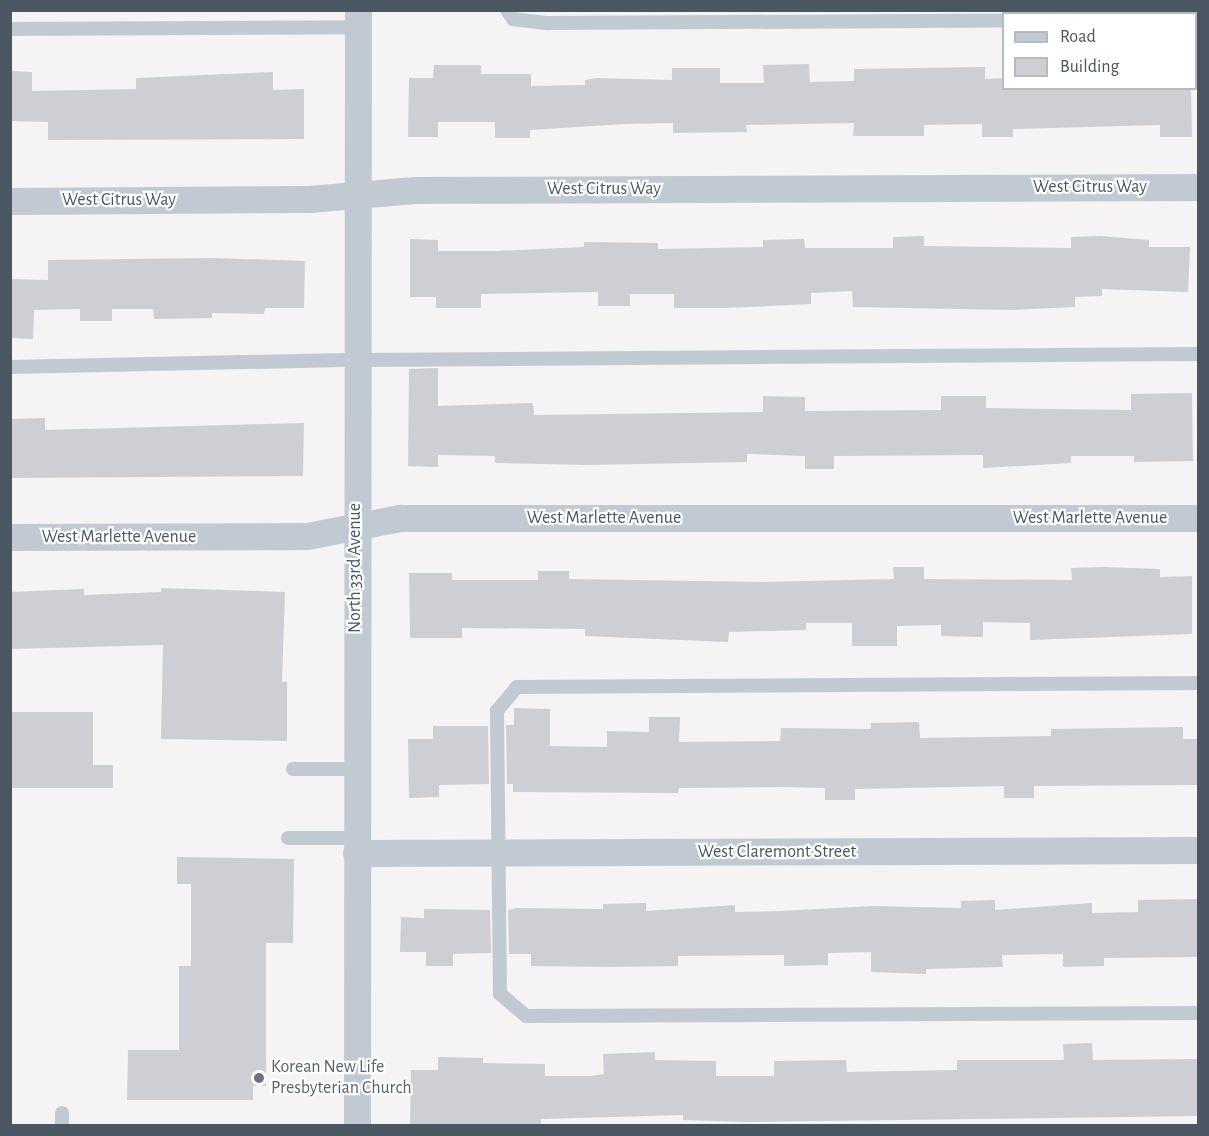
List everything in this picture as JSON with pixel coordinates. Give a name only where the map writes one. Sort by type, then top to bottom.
[{"type":"street","name":"North 33rd Avenue","points":[[357,1125],[355,360],[358,19]]},
{"type":"street","name":"West Citrus Way","points":[[10,201],[309,199],[427,190],[1198,187]]},
{"type":"street","name":"West Marlette Avenue","points":[[10,537],[307,536],[400,518],[1198,518]]},
{"type":"street","name":"West Claremont Street","points":[[356,846],[497,853],[1198,850]]},
{"type":"lane","points":[[507,10],[513,19],[548,23],[1002,21]]},
{"type":"lane","points":[[10,29],[358,19]]},
{"type":"lane","points":[[10,367],[355,360],[1198,354]]},
{"type":"lane","points":[[1198,682],[517,687],[497,711],[500,994],[526,1016],[1198,1013]]},
{"type":"lane","points":[[293,769],[356,769]]},
{"type":"lane","points":[[288,838],[356,846]]},
{"type":"building","points":[[809,64],[810,82],[854,81],[854,69],[985,67],[985,79],[1002,78],[1002,90],[1191,90],[1192,137],[1160,137],[1160,125],[1013,129],[1013,137],[982,137],[982,124],[924,125],[924,136],[853,136],[854,123],[746,125],[747,132],[673,133],[673,123],[530,130],[530,138],[495,138],[495,122],[438,122],[438,137],[408,137],[409,78],[433,78],[434,65],[481,65],[481,74],[531,74],[531,86],[585,85],[585,80],[597,78],[672,80],[672,68],[720,68],[720,83],[764,83],[763,65]]},
{"type":"building","points":[[10,71],[32,72],[32,91],[136,89],[136,78],[273,72],[273,90],[304,89],[304,139],[48,140],[48,122],[10,121]]},
{"type":"building","points":[[924,236],[924,246],[1071,248],[1071,237],[1101,236],[1149,240],[1149,247],[1190,247],[1188,292],[1102,289],[1102,296],[1075,297],[1075,307],[1012,310],[853,307],[852,291],[811,293],[811,304],[724,308],[674,308],[674,294],[630,294],[630,306],[598,306],[598,292],[481,294],[481,308],[436,308],[436,297],[410,297],[410,239],[438,240],[438,251],[496,251],[584,247],[584,242],[658,243],[658,249],[763,247],[763,240],[804,239],[805,248],[893,248],[893,237]]},
{"type":"building","points":[[212,258],[305,261],[304,308],[265,308],[264,314],[212,313],[212,318],[154,319],[153,309],[112,309],[112,321],[80,321],[80,309],[34,310],[33,339],[10,338],[10,279],[48,280],[48,260]]},
{"type":"building","points":[[438,368],[438,406],[533,403],[534,415],[763,412],[763,396],[805,397],[805,411],[941,410],[941,396],[986,396],[986,408],[1131,410],[1131,394],[1192,393],[1193,461],[1134,462],[1134,456],[1071,456],[1071,463],[983,468],[983,455],[834,456],[834,469],[805,469],[805,456],[747,454],[747,462],[586,465],[495,463],[495,456],[438,455],[438,467],[408,466],[409,369]]},
{"type":"building","points":[[45,418],[45,430],[304,423],[303,476],[10,478],[10,419]]},
{"type":"building","points":[[893,567],[924,567],[924,579],[1072,580],[1071,568],[1102,567],[1160,569],[1160,577],[1192,576],[1192,634],[1030,640],[1030,623],[983,622],[983,637],[941,636],[941,625],[897,626],[897,646],[852,646],[852,623],[806,623],[806,630],[729,632],[728,642],[585,636],[585,629],[462,628],[462,638],[410,638],[409,573],[452,573],[452,580],[538,580],[538,571],[569,571],[569,579],[762,582],[894,579]]},
{"type":"building","points":[[161,588],[285,592],[282,682],[287,682],[287,741],[161,739],[163,645],[10,649],[10,592],[84,589],[84,595],[161,592]]},
{"type":"building","points":[[514,708],[550,709],[550,746],[607,747],[607,731],[649,732],[649,717],[680,717],[679,742],[780,741],[781,728],[871,729],[871,723],[919,722],[920,738],[1051,736],[1051,729],[1183,727],[1183,739],[1198,739],[1198,785],[1034,786],[1034,798],[1004,798],[1004,786],[855,789],[855,800],[825,800],[825,788],[679,788],[678,793],[513,792],[513,784],[507,784],[506,725],[514,725]]},
{"type":"building","points":[[10,712],[93,712],[93,765],[113,765],[113,788],[10,788]]},
{"type":"building","points":[[433,726],[488,726],[489,784],[439,785],[439,797],[409,798],[408,739],[433,739]]},
{"type":"building","points":[[177,857],[294,859],[293,943],[266,943],[266,1086],[253,1086],[253,1100],[127,1100],[128,1050],[179,1050],[179,966],[191,966],[191,884],[177,884]]},
{"type":"building","points":[[1198,899],[1198,957],[1104,958],[1104,966],[1063,967],[1063,954],[1002,955],[1003,967],[926,969],[926,974],[871,972],[871,952],[828,953],[828,965],[784,966],[784,955],[678,956],[678,966],[610,967],[531,966],[531,954],[509,954],[508,910],[516,908],[603,909],[603,904],[646,903],[646,911],[735,905],[735,912],[872,906],[961,908],[961,901],[995,900],[995,910],[1092,903],[1092,913],[1138,912],[1138,900]]},
{"type":"building","points":[[424,909],[490,910],[491,953],[453,954],[453,966],[426,966],[426,952],[400,952],[401,917],[424,918]]},
{"type":"building","points":[[1092,1043],[1093,1060],[1198,1059],[1198,1116],[748,1122],[683,1120],[683,1115],[541,1119],[541,1125],[410,1125],[411,1070],[438,1070],[438,1057],[483,1058],[483,1063],[545,1064],[545,1076],[591,1076],[604,1074],[603,1054],[655,1052],[655,1060],[716,1061],[716,1076],[774,1076],[774,1061],[846,1060],[847,1072],[957,1070],[957,1060],[1064,1060],[1063,1044]]},
{"type":"place","name":"Korean New Life Presbyterian Church","points":[[259,1078]]}]
